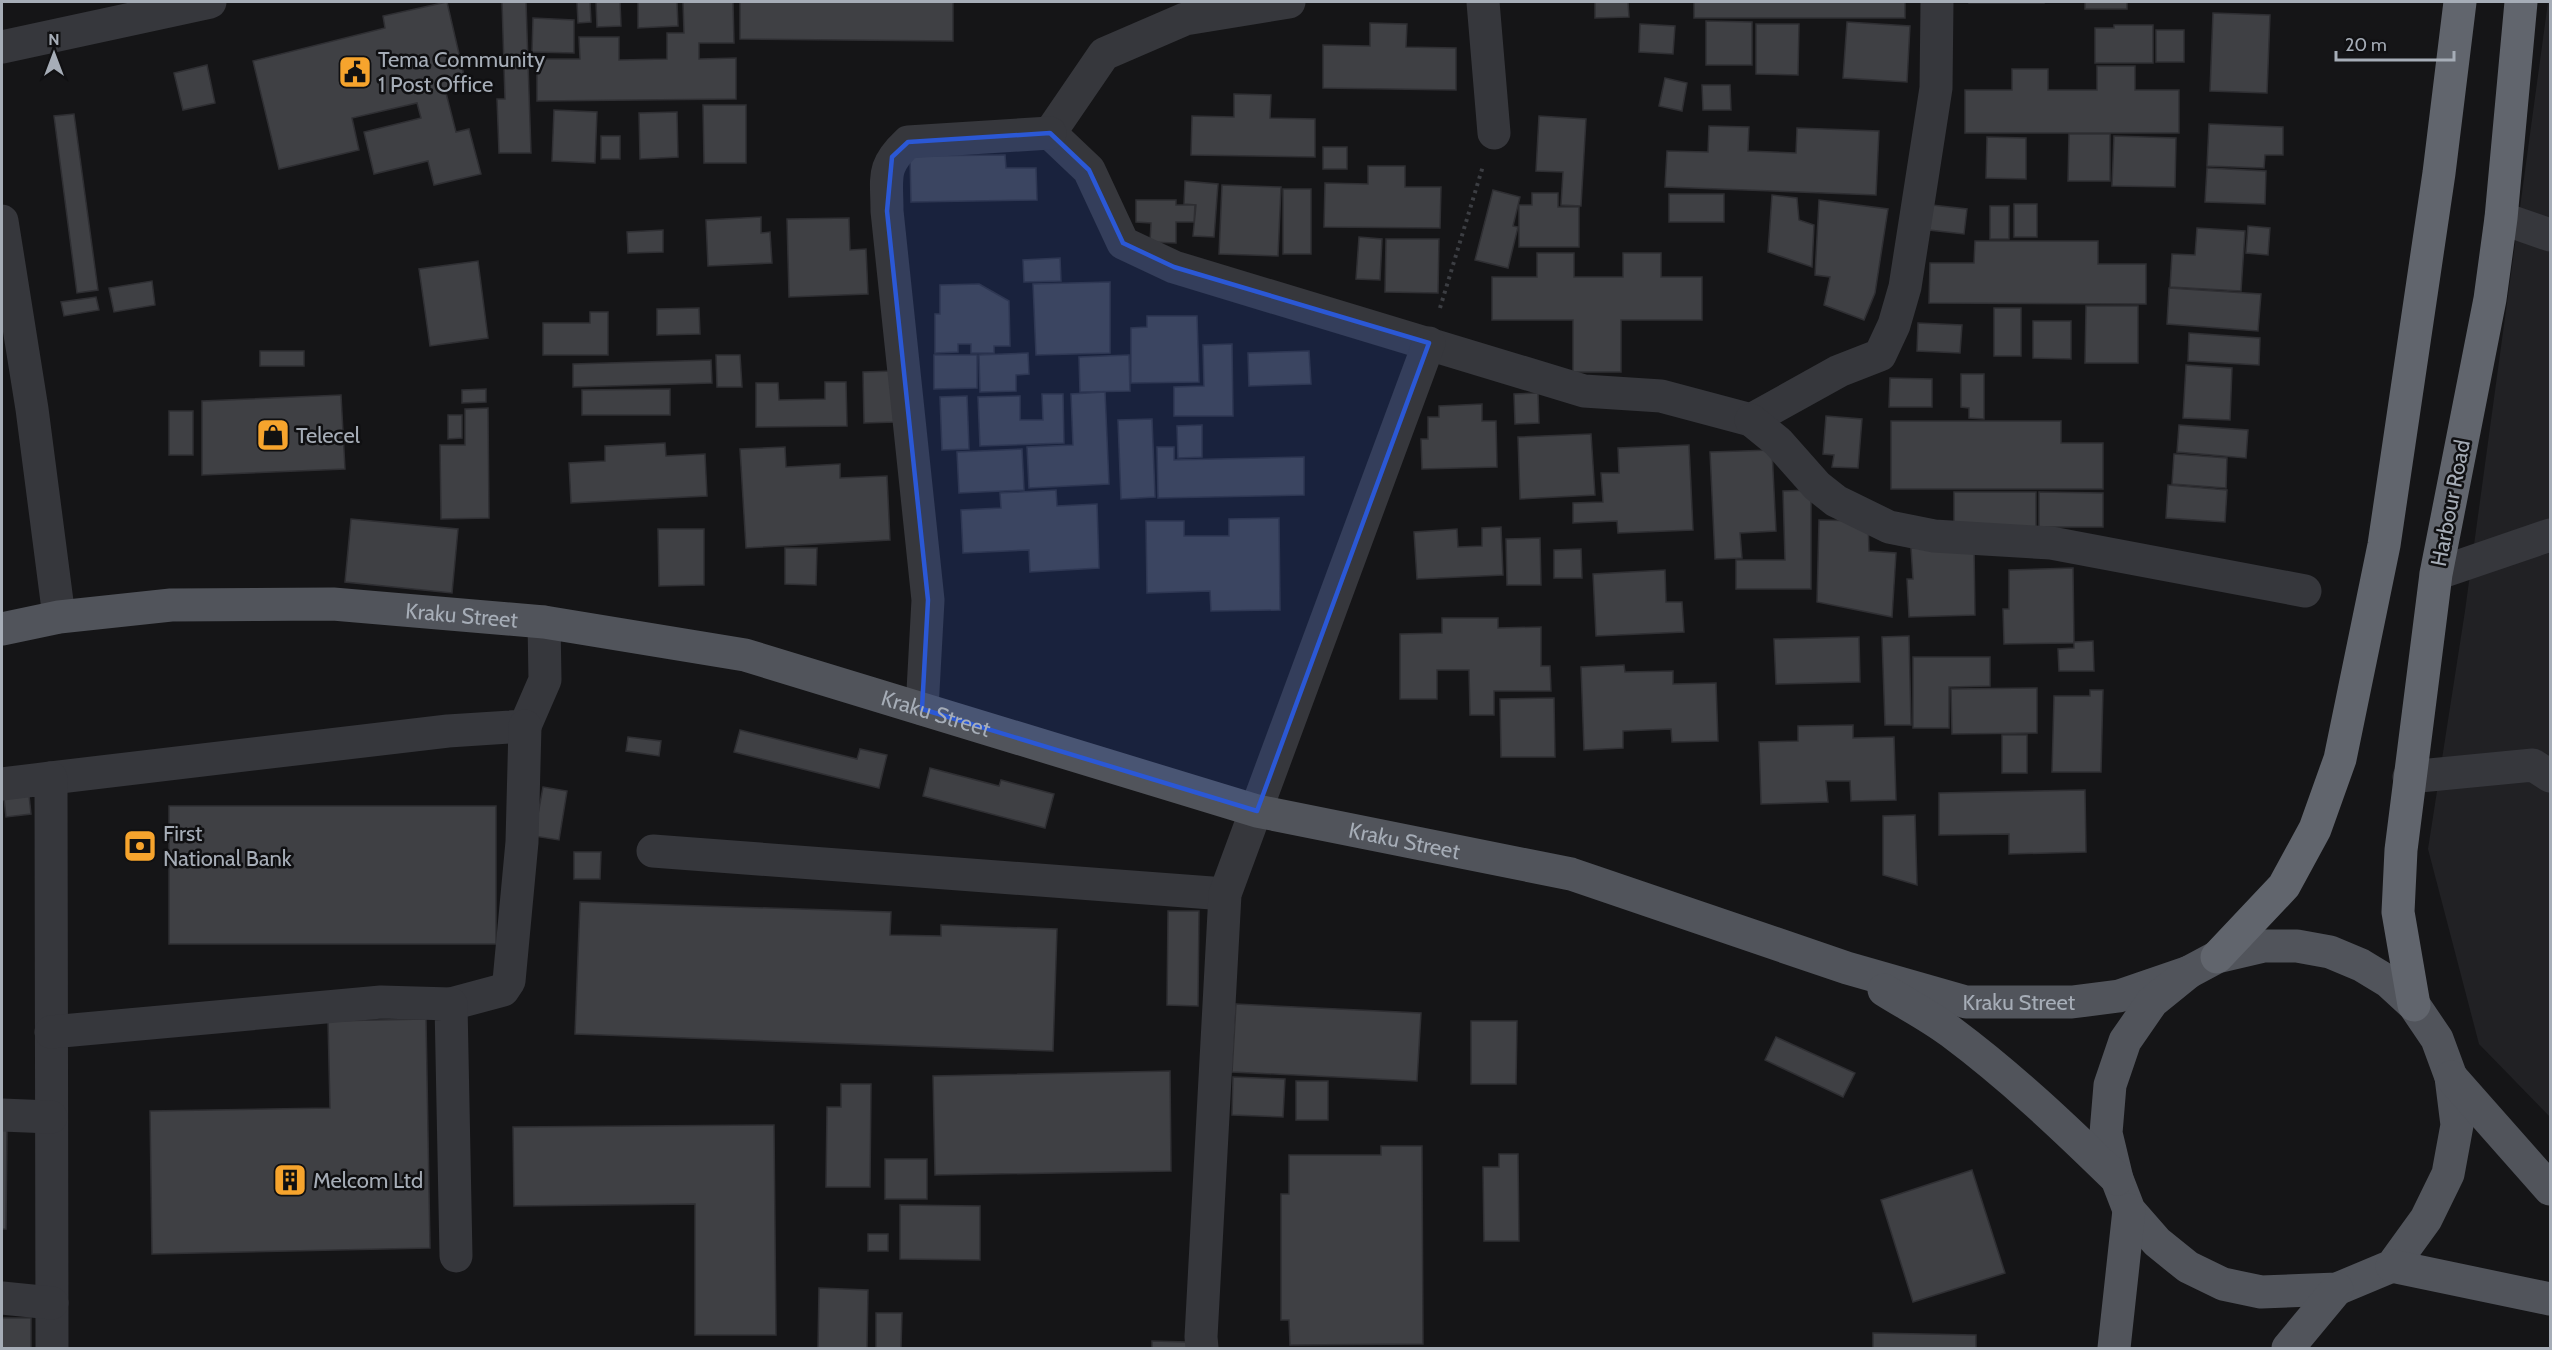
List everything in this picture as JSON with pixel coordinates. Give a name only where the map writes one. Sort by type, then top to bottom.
[{"type":"highway","points":[[2203,965],[2284,886],[2315,829],[2340,759],[2384,545],[2439,173],[2460,2]]},
{"type":"highway","name":"Harbour Road","points":[[2414,1005],[2398,912],[2401,850],[2436,574],[2490,299],[2501,218],[2521,2]]},
{"type":"main road","name":"Kraku Street","points":[[2,629],[60,617],[171,605],[333,604],[544,622],[745,655],[1257,811],[1571,874],[1847,968],[1966,1002],[2072,1002],[2119,996],[2203,965],[2264,946],[2297,946],[2330,952],[2370,970],[2389,982],[2414,1005],[2437,1039],[2451,1077]]},
{"type":"main road","points":[[2203,965],[2152,1002],[2125,1041],[2110,1085],[2106,1133],[2117,1179],[2129,1210],[2157,1242],[2188,1267],[2223,1284],[2261,1292],[2337,1289],[2392,1266],[2426,1219],[2448,1174],[2457,1125],[2451,1077]]},
{"type":"main road","name":"Kraku Street","points":[[1847,968],[1949,1030],[2025,1092],[2117,1179]]},
{"type":"main road","points":[[2451,1077],[2550,1189]]},
{"type":"main road","points":[[2114,1348],[2129,1210]]},
{"type":"main road","points":[[2392,1266],[2550,1299]]},
{"type":"main road","points":[[2288,1348],[2337,1289]]},
{"type":"street","points":[[2,46],[210,2]]},
{"type":"street","points":[[1050,132],[1104,54],[1185,19],[1289,2]]},
{"type":"street","points":[[1483,2],[1494,133]]},
{"type":"street","points":[[1751,420],[1839,371],[1880,355],[1894,325],[1905,287],[1936,88],[1937,2]]},
{"type":"street","points":[[922,709],[928,600],[886,211],[886,176],[892,157],[908,142],[1050,132],[1089,170],[1124,243],[1174,267],[1584,391],[1661,396],[1751,420],[1778,442],[1817,486],[1836,501],[1889,527],[1934,536],[2051,543],[2305,591]]},
{"type":"street","points":[[2501,218],[2550,235]]},
{"type":"street","points":[[2,221],[6,280],[32,409],[60,617]]},
{"type":"street","points":[[1202,1348],[1225,894],[1429,343]]},
{"type":"street","points":[[2436,574],[2550,536]]},
{"type":"street","points":[[51,1032],[381,1002],[451,1004],[503,990],[509,981],[522,842],[525,726],[545,680],[544,622]]},
{"type":"street","points":[[2,784],[448,731],[525,726]]},
{"type":"street","points":[[2409,777],[2533,765],[2550,776]]},
{"type":"street","points":[[51,778],[52,1348]]},
{"type":"street","points":[[653,851],[1225,894]]},
{"type":"street","points":[[451,1004],[456,1256]]},
{"type":"street","points":[[2,1115],[51,1117]]},
{"type":"street","points":[[2,1298],[52,1303]]},
{"type":"path","points":[[1429,343],[1494,133]]},
{"type":"highlighted area","points":[[1050,133],[1089,170],[1123,243],[1174,267],[1429,343],[1257,811],[922,709],[928,600],[887,211],[892,157],[908,142]]},
{"type":"shaded area","points":[[2548,2],[2550,2],[2550,1117],[2479,1044],[2428,849],[2465,611]]},
{"type":"building","points":[[447,2],[466,84],[445,89],[456,132],[469,129],[481,174],[434,185],[428,161],[374,174],[364,132],[421,118],[417,103],[352,118],[359,150],[279,169],[253,61],[385,28],[383,16]]},
{"type":"building","points":[[502,2],[526,2],[531,153],[499,153],[497,99],[505,99]]},
{"type":"building","points":[[577,2],[590,2],[591,22],[578,23]]},
{"type":"building","points":[[596,2],[620,2],[621,26],[597,27]]},
{"type":"building","points":[[638,2],[677,2],[678,26],[638,28]]},
{"type":"building","points":[[683,2],[733,2],[734,43],[699,43],[699,59],[736,58],[736,99],[537,101],[537,59],[580,59],[579,37],[619,37],[619,60],[667,59],[667,33],[684,33]]},
{"type":"building","points":[[740,2],[953,2],[953,41],[740,39]]},
{"type":"building","points":[[1595,2],[1628,2],[1629,17],[1595,18]]},
{"type":"building","points":[[1694,2],[1905,2],[1905,18],[1694,18]]},
{"type":"building","points":[[2044,2],[2044,3],[1969,3]]},
{"type":"building","points":[[2085,2],[2127,2],[2127,9],[2085,9]]},
{"type":"building","points":[[2213,13],[2270,15],[2267,93],[2210,91]]},
{"type":"building","points":[[533,18],[574,20],[574,53],[532,52]]},
{"type":"building","points":[[1706,21],[1752,22],[1752,65],[1706,65]]},
{"type":"building","points":[[1847,22],[1910,26],[1907,82],[1843,78]]},
{"type":"building","points":[[1370,23],[1407,24],[1406,47],[1456,48],[1456,90],[1323,88],[1323,45],[1370,46]]},
{"type":"building","points":[[1640,24],[1675,26],[1673,54],[1639,52]]},
{"type":"building","points":[[1756,24],[1799,24],[1798,75],[1756,74]]},
{"type":"building","points":[[2114,25],[2153,25],[2153,63],[2095,63],[2095,28],[2114,28]]},
{"type":"building","points":[[2156,30],[2184,30],[2184,62],[2156,62]]},
{"type":"building","points":[[207,65],[215,103],[183,110],[174,73]]},
{"type":"building","points":[[2097,66],[2135,66],[2135,90],[2179,90],[2179,133],[1965,133],[1965,90],[2012,90],[2012,69],[2048,69],[2048,90],[2097,90]]},
{"type":"building","points":[[1665,78],[1687,83],[1682,111],[1659,106]]},
{"type":"building","points":[[1702,85],[1730,85],[1731,110],[1703,110]]},
{"type":"building","points":[[1234,94],[1271,95],[1270,118],[1315,119],[1315,157],[1191,155],[1192,116],[1234,117]]},
{"type":"building","points":[[703,105],[746,105],[746,163],[704,163]]},
{"type":"building","points":[[554,110],[597,112],[595,163],[552,161]]},
{"type":"building","points":[[677,112],[678,157],[640,159],[639,113]]},
{"type":"building","points":[[74,114],[98,290],[77,293],[54,116]]},
{"type":"building","points":[[1539,116],[1586,119],[1581,206],[1561,205],[1563,172],[1536,171]]},
{"type":"building","points":[[2209,124],[2283,127],[2283,155],[2265,155],[2264,168],[2207,166]]},
{"type":"building","points":[[1709,126],[1749,127],[1748,151],[1796,153],[1797,128],[1879,131],[1876,195],[1665,187],[1667,151],[1708,152]]},
{"type":"building","points":[[2069,134],[2110,134],[2110,181],[2068,181]]},
{"type":"building","points":[[601,136],[620,136],[620,159],[601,159]]},
{"type":"building","points":[[2114,136],[2176,138],[2175,187],[2112,186]]},
{"type":"building","points":[[1987,137],[2026,138],[2026,179],[1986,178]]},
{"type":"building","points":[[1323,147],[1347,147],[1347,169],[1323,169]]},
{"type":"building","points":[[1005,155],[1006,168],[1036,168],[1037,200],[911,202],[910,156]]},
{"type":"building","points":[[1368,166],[1405,166],[1405,187],[1441,187],[1440,228],[1324,227],[1325,183],[1368,184]]},
{"type":"building","points":[[2207,168],[2266,171],[2265,204],[2205,202]]},
{"type":"building","points":[[1185,181],[1218,184],[1214,237],[1193,236],[1196,205],[1184,204]]},
{"type":"building","points":[[1222,185],[1281,187],[1278,256],[1219,254]]},
{"type":"building","points":[[1283,189],[1311,189],[1311,254],[1283,254]]},
{"type":"building","points":[[1493,190],[1520,197],[1513,226],[1518,227],[1508,268],[1475,260]]},
{"type":"building","points":[[1532,193],[1558,193],[1558,207],[1579,207],[1579,247],[1519,247],[1519,205],[1532,205]]},
{"type":"building","points":[[1669,194],[1724,194],[1724,222],[1669,222]]},
{"type":"building","points":[[1772,195],[1797,198],[1799,220],[1814,225],[1812,267],[1768,252]]},
{"type":"building","points":[[1136,200],[1176,200],[1176,205],[1195,205],[1194,222],[1176,222],[1176,243],[1150,242],[1151,223],[1136,222]]},
{"type":"building","points":[[1819,200],[1888,209],[1875,293],[1864,320],[1824,305],[1830,277],[1815,275]]},
{"type":"building","points":[[2014,204],[2037,204],[2037,237],[2014,237]]},
{"type":"building","points":[[1932,205],[1967,209],[1964,234],[1929,230]]},
{"type":"building","points":[[1990,206],[2009,206],[2009,239],[1990,239]]},
{"type":"building","points":[[761,217],[761,233],[770,232],[772,263],[708,266],[706,220]]},
{"type":"building","points":[[849,218],[850,250],[866,249],[868,294],[789,297],[787,219]]},
{"type":"building","points":[[2248,226],[2270,228],[2268,255],[2246,253]]},
{"type":"building","points":[[2197,228],[2245,231],[2241,291],[2170,287],[2172,254],[2195,255]]},
{"type":"building","points":[[663,230],[663,252],[628,253],[627,232]]},
{"type":"building","points":[[1359,237],[1382,239],[1380,280],[1356,279]]},
{"type":"building","points":[[1386,239],[1439,239],[1438,293],[1385,292]]},
{"type":"building","points":[[1975,241],[2098,241],[2098,264],[2146,264],[2146,304],[1929,303],[1930,263],[1974,263]]},
{"type":"building","points":[[1537,253],[1574,253],[1574,277],[1623,277],[1623,253],[1661,253],[1661,277],[1702,277],[1702,320],[1621,320],[1621,372],[1573,372],[1573,320],[1492,320],[1492,277],[1537,277]]},
{"type":"building","points":[[1060,258],[1061,281],[1024,282],[1023,260]]},
{"type":"building","points":[[478,261],[488,338],[430,346],[419,269]]},
{"type":"building","points":[[152,281],[155,305],[114,312],[109,288]]},
{"type":"building","points":[[1110,282],[1110,353],[1036,355],[1033,284]]},
{"type":"building","points":[[979,284],[1009,301],[1010,346],[994,346],[994,353],[971,353],[971,344],[958,344],[958,352],[935,353],[935,314],[940,314],[940,285]]},
{"type":"building","points":[[2169,288],[2261,294],[2258,331],[2167,324]]},
{"type":"building","points":[[96,297],[99,310],[64,316],[61,302]]},
{"type":"building","points":[[2086,306],[2138,306],[2138,363],[2085,363]]},
{"type":"building","points":[[699,308],[700,334],[657,335],[657,309]]},
{"type":"building","points":[[1994,308],[2021,308],[2021,356],[1994,356]]},
{"type":"building","points":[[590,312],[608,312],[608,355],[543,355],[543,323],[590,323]]},
{"type":"building","points":[[1147,316],[1197,316],[1199,382],[1131,383],[1131,328],[1147,327]]},
{"type":"building","points":[[2033,321],[2071,321],[2071,359],[2033,358]]},
{"type":"building","points":[[1918,323],[1962,325],[1960,353],[1917,351]]},
{"type":"building","points":[[2189,333],[2260,338],[2259,365],[2188,361]]},
{"type":"building","points":[[1232,344],[1233,416],[1174,416],[1174,387],[1204,386],[1203,345]]},
{"type":"building","points":[[260,351],[304,351],[304,366],[260,366]]},
{"type":"building","points":[[1309,351],[1311,384],[1249,386],[1248,353]]},
{"type":"building","points":[[1028,353],[1029,374],[1016,375],[1016,391],[980,392],[979,355]]},
{"type":"building","points":[[716,355],[740,355],[742,387],[717,387]]},
{"type":"building","points":[[934,355],[977,355],[977,388],[934,389]]},
{"type":"building","points":[[1129,355],[1130,391],[1080,392],[1079,357]]},
{"type":"building","points":[[711,360],[712,383],[573,387],[573,364]]},
{"type":"building","points":[[2186,365],[2232,368],[2230,420],[2183,418]]},
{"type":"building","points":[[894,371],[896,422],[864,423],[863,372]]},
{"type":"building","points":[[1961,374],[1984,374],[1984,419],[1969,418],[1969,408],[1961,407]]},
{"type":"building","points":[[1890,378],[1932,379],[1932,407],[1889,407]]},
{"type":"building","points":[[825,382],[846,382],[847,426],[756,427],[756,383],[778,383],[779,400],[825,399]]},
{"type":"building","points":[[486,389],[486,402],[462,403],[462,390]]},
{"type":"building","points":[[670,389],[670,415],[582,415],[582,390]]},
{"type":"building","points":[[1105,392],[1109,484],[1029,488],[1027,447],[1073,445],[1071,394]]},
{"type":"building","points":[[1538,393],[1539,423],[1515,424],[1514,394]]},
{"type":"building","points":[[1042,394],[1063,394],[1064,443],[980,446],[978,397],[1020,396],[1020,420],[1043,420]]},
{"type":"building","name":"Telecel","points":[[341,395],[345,469],[202,475],[202,401]]},
{"type":"building","points":[[967,396],[969,449],[942,450],[940,397]]},
{"type":"building","points":[[1482,404],[1482,421],[1496,421],[1497,467],[1422,469],[1421,439],[1428,439],[1428,417],[1439,417],[1439,406]]},
{"type":"building","points":[[488,408],[489,518],[441,519],[440,445],[465,445],[465,409]]},
{"type":"building","points":[[169,411],[193,411],[193,455],[169,455]]},
{"type":"building","points":[[448,415],[462,415],[462,438],[448,439]]},
{"type":"building","points":[[1826,416],[1862,419],[1858,468],[1832,467],[1834,455],[1823,454]]},
{"type":"building","points":[[1152,419],[1155,497],[1121,499],[1118,420]]},
{"type":"building","points":[[1891,421],[2061,421],[2061,443],[2103,443],[2103,489],[1891,489]]},
{"type":"building","points":[[1202,425],[1202,457],[1178,458],[1177,426]]},
{"type":"building","points":[[2179,425],[2248,430],[2246,458],[2177,452]]},
{"type":"building","points":[[1591,434],[1595,495],[1520,499],[1518,437]]},
{"type":"building","points":[[665,443],[666,456],[705,454],[707,496],[571,503],[569,463],[605,461],[605,446]]},
{"type":"building","points":[[1689,445],[1693,530],[1618,533],[1617,521],[1573,523],[1573,503],[1603,502],[1601,473],[1619,473],[1618,448]]},
{"type":"building","points":[[785,447],[786,467],[840,464],[840,478],[887,476],[890,540],[746,548],[740,449]]},
{"type":"building","points":[[1157,447],[1174,447],[1174,460],[1304,457],[1304,495],[1158,498]]},
{"type":"building","points":[[1022,449],[1024,490],[959,493],[957,452]]},
{"type":"building","points":[[1772,450],[1776,531],[1740,533],[1742,558],[1715,559],[1710,452]]},
{"type":"building","points":[[2174,454],[2227,458],[2226,488],[2172,484]]},
{"type":"building","points":[[2168,485],[2227,490],[2225,522],[2166,518]]},
{"type":"building","points":[[1056,490],[1057,506],[1097,504],[1099,568],[1030,572],[1029,550],[963,553],[961,510],[1001,508],[1000,493]]},
{"type":"building","points":[[1811,490],[1811,589],[1736,589],[1736,560],[1785,560],[1783,491]]},
{"type":"building","points":[[1954,492],[2036,492],[2036,527],[1954,526]]},
{"type":"building","points":[[2039,492],[2103,493],[2103,527],[2039,527]]},
{"type":"building","points":[[1279,518],[1280,610],[1211,611],[1210,591],[1147,593],[1146,521],[1184,521],[1184,536],[1229,536],[1229,519]]},
{"type":"building","points":[[351,519],[458,529],[452,593],[345,582]]},
{"type":"building","points":[[1819,520],[1868,521],[1869,551],[1896,553],[1892,617],[1817,602]]},
{"type":"building","points":[[1501,527],[1503,575],[1417,579],[1414,532],[1457,529],[1458,547],[1482,546],[1482,528]]},
{"type":"building","points":[[658,529],[704,529],[704,585],[659,586]]},
{"type":"building","points":[[1540,538],[1541,585],[1507,585],[1506,539]]},
{"type":"building","points":[[1974,546],[1975,615],[1909,617],[1907,579],[1913,579],[1911,548]]},
{"type":"building","points":[[785,548],[817,548],[816,585],[785,584]]},
{"type":"building","points":[[1581,549],[1582,578],[1554,578],[1554,550]]},
{"type":"building","points":[[2073,568],[2074,643],[2004,644],[2003,609],[2009,609],[2009,570]]},
{"type":"building","points":[[1665,570],[1666,602],[1682,602],[1684,632],[1596,636],[1593,574]]},
{"type":"building","points":[[1442,618],[1498,618],[1498,628],[1541,627],[1541,666],[1550,666],[1551,691],[1494,691],[1494,715],[1470,715],[1469,670],[1437,670],[1437,699],[1400,699],[1400,634],[1442,633]]},
{"type":"building","points":[[1909,636],[1911,725],[1885,725],[1882,637]]},
{"type":"building","points":[[1859,637],[1860,682],[1776,684],[1774,639]]},
{"type":"building","points":[[2093,641],[2094,671],[2059,671],[2058,649],[2074,648],[2074,642]]},
{"type":"building","points":[[1913,657],[1990,657],[1990,686],[1949,687],[1949,728],[1913,728]]},
{"type":"building","points":[[1624,665],[1625,672],[1673,671],[1673,684],[1716,683],[1718,741],[1672,742],[1671,729],[1623,731],[1623,748],[1584,750],[1581,667]]},
{"type":"building","points":[[2037,688],[2037,733],[1952,734],[1951,689]]},
{"type":"building","points":[[2090,690],[2103,690],[2101,772],[2052,772],[2054,696],[2090,696]]},
{"type":"building","points":[[1554,698],[1555,757],[1501,757],[1500,699]]},
{"type":"building","points":[[1853,725],[1853,738],[1894,737],[1896,800],[1851,801],[1850,781],[1826,781],[1828,802],[1761,804],[1759,742],[1798,741],[1798,726]]},
{"type":"building","points":[[740,730],[857,759],[860,749],[887,755],[879,788],[734,752]]},
{"type":"building","points":[[2002,735],[2027,735],[2027,773],[2002,773]]},
{"type":"building","points":[[628,737],[661,741],[659,756],[626,751]]},
{"type":"building","points":[[930,768],[999,786],[1001,780],[1054,794],[1045,828],[923,796]]},
{"type":"building","points":[[543,787],[567,791],[559,840],[534,836]]},
{"type":"building","points":[[2085,790],[2086,852],[2009,854],[2009,834],[1939,835],[1939,793]]},
{"type":"building","points":[[29,795],[31,814],[6,817],[4,798]]},
{"type":"building","points":[[169,806],[496,806],[496,944],[169,944]]},
{"type":"building","points":[[1915,815],[1917,885],[1883,875],[1883,816]]},
{"type":"building","points":[[574,852],[601,852],[600,879],[574,879]]},
{"type":"building","points":[[580,902],[891,912],[890,935],[941,936],[941,925],[1057,929],[1053,1051],[575,1034]]},
{"type":"building","points":[[1168,911],[1199,911],[1198,1006],[1167,1005]]},
{"type":"building","points":[[1236,1004],[1421,1013],[1417,1081],[1232,1072]]},
{"type":"building","name":"Melcom Ltd","points":[[426,1019],[430,1248],[152,1254],[150,1111],[330,1108],[328,1021]]},
{"type":"building","points":[[1471,1021],[1517,1021],[1516,1084],[1471,1084]]},
{"type":"building","points":[[1776,1037],[1855,1073],[1843,1097],[1765,1060]]},
{"type":"building","points":[[1170,1071],[1171,1171],[935,1175],[933,1076]]},
{"type":"building","points":[[1233,1077],[1285,1079],[1283,1117],[1232,1115]]},
{"type":"building","points":[[1296,1081],[1328,1081],[1328,1120],[1296,1120]]},
{"type":"building","points":[[841,1084],[871,1084],[870,1187],[826,1187],[827,1107],[841,1107]]},
{"type":"building","points":[[2,1125],[7,1125],[6,1229],[2,1229]]},
{"type":"building","points":[[774,1125],[776,1335],[695,1335],[695,1204],[514,1206],[513,1127]]},
{"type":"building","points":[[1381,1146],[1422,1146],[1423,1344],[1290,1345],[1289,1320],[1281,1320],[1281,1194],[1289,1194],[1289,1155],[1381,1155]]},
{"type":"building","points":[[1499,1154],[1518,1154],[1519,1241],[1484,1241],[1483,1167],[1499,1167]]},
{"type":"building","points":[[885,1159],[927,1159],[927,1199],[885,1199]]},
{"type":"building","points":[[1972,1170],[2005,1273],[1913,1302],[1881,1200]]},
{"type":"building","points":[[900,1205],[980,1206],[980,1260],[900,1259]]},
{"type":"building","points":[[868,1234],[888,1234],[888,1251],[868,1251]]},
{"type":"building","points":[[819,1288],[868,1290],[867,1348],[818,1348]]},
{"type":"building","points":[[876,1313],[902,1313],[901,1348],[876,1348]]},
{"type":"building","points":[[2,1318],[31,1318],[31,1348],[2,1348]]},
{"type":"building","points":[[1873,1333],[1976,1335],[1976,1348],[1873,1348]]},
{"type":"building","points":[[1152,1341],[1188,1342],[1188,1348],[1152,1348]]},
{"type":"place","name":"Tema Community 1 Post Office","points":[[355,72]]},
{"type":"place","name":"Telecel","points":[[273,435]]},
{"type":"place","name":"First National Bank","points":[[140,846]]},
{"type":"place","name":"Melcom Ltd","points":[[290,1180]]}]
